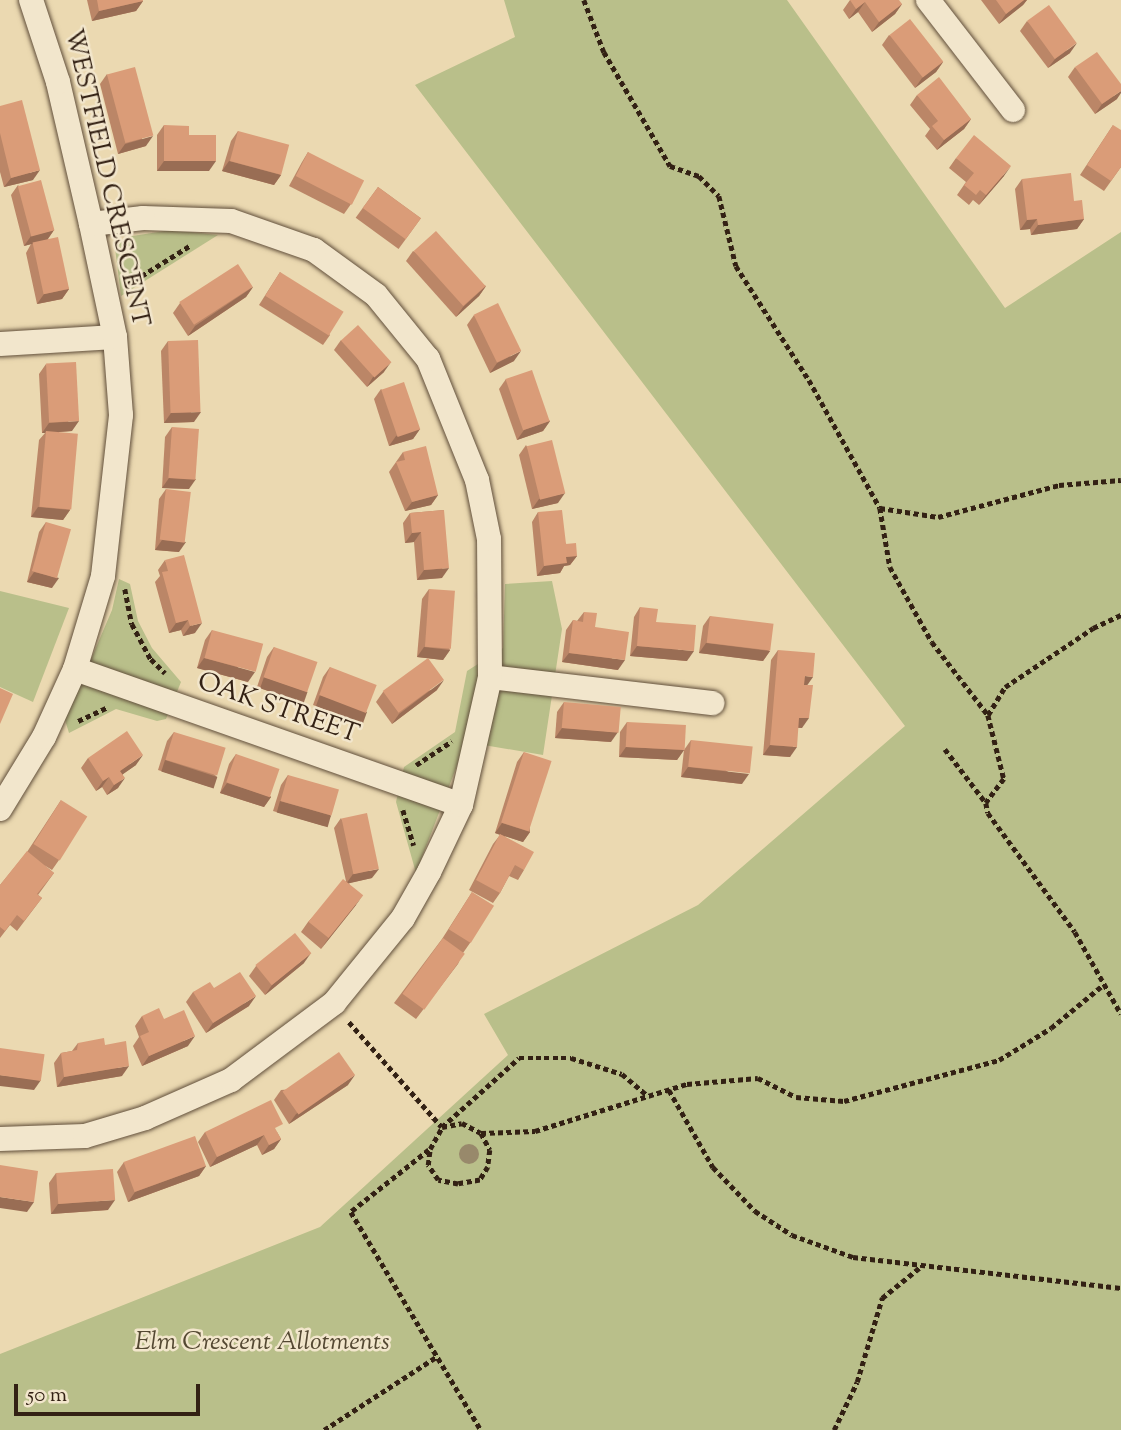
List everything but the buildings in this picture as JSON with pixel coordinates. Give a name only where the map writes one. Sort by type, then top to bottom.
[{"type":"street","name":"WESTFIELD CRESCENT","points":[[0,809],[44,737],[75,669],[103,576],[121,415],[115,337],[92,224],[58,82],[31,0]]},
{"type":"street","points":[[928,0],[1013,110]]},
{"type":"street","points":[[0,1139],[85,1136],[145,1118],[231,1080],[334,1003],[373,959],[425,880],[461,805],[490,677],[489,539],[477,480],[428,359],[376,295],[314,250],[231,221],[143,218],[92,224]]},
{"type":"street","points":[[0,344],[115,337]]},
{"type":"street","name":"OAK STREET","points":[[75,669],[461,805]]},
{"type":"street","points":[[490,677],[712,704]]},
{"type":"path","points":[[584,0],[604,52],[670,166],[699,176],[719,196],[736,266],[808,380],[880,508],[890,566],[932,642],[988,715],[1004,779],[986,803]]},
{"type":"path","points":[[107,298],[198,241]]},
{"type":"path","points":[[880,508],[938,517],[1059,485],[1121,480]]},
{"type":"path","points":[[103,576],[125,589],[132,624],[151,659],[171,679],[165,701]]},
{"type":"path","points":[[988,715],[1005,687],[1093,628],[1121,615]]},
{"type":"path","points":[[44,737],[141,692]]},
{"type":"path","points":[[425,880],[394,782],[480,724]]},
{"type":"path","points":[[945,749],[986,803],[988,813],[1075,932],[1121,1014]]},
{"type":"path","points":[[442,1127],[463,1123],[481,1133],[535,1131],[669,1090],[758,1079],[796,1097],[844,1101],[999,1060],[1051,1028],[1103,985]]},
{"type":"path","points":[[334,1003],[442,1127]]},
{"type":"path","points":[[481,1133],[490,1150],[488,1167],[480,1180],[458,1184],[438,1180],[428,1164],[430,1149],[442,1127],[519,1058],[571,1058],[622,1074],[649,1097]]},
{"type":"path","points":[[669,1090],[713,1167],[755,1211],[792,1235],[853,1257],[920,1267],[1121,1288]]},
{"type":"path","points":[[430,1149],[351,1212],[481,1430]]},
{"type":"path","points":[[834,1430],[857,1381],[883,1298],[920,1267]]},
{"type":"path","points":[[324,1430],[436,1357]]},
{"type":"green space","name":"Elm Crescent Allotments","points":[[504,0],[787,0],[1005,308],[1121,232],[1121,1430],[0,1430],[0,1354],[320,1227],[508,1055],[484,1014],[698,905],[905,726],[415,85],[515,37]]},
{"type":"green space","points":[[171,230],[218,235],[121,296],[115,248],[126,237]]},
{"type":"green space","points":[[119,579],[130,584],[138,621],[152,648],[181,682],[166,719],[157,721],[116,709],[69,733],[65,720],[112,610]]},
{"type":"green space","points":[[552,581],[562,629],[543,755],[466,742],[416,873],[396,802],[404,767],[455,732],[467,671],[503,648],[505,584]]},
{"type":"green space","points":[[0,591],[69,608],[33,702],[0,687]]}]
